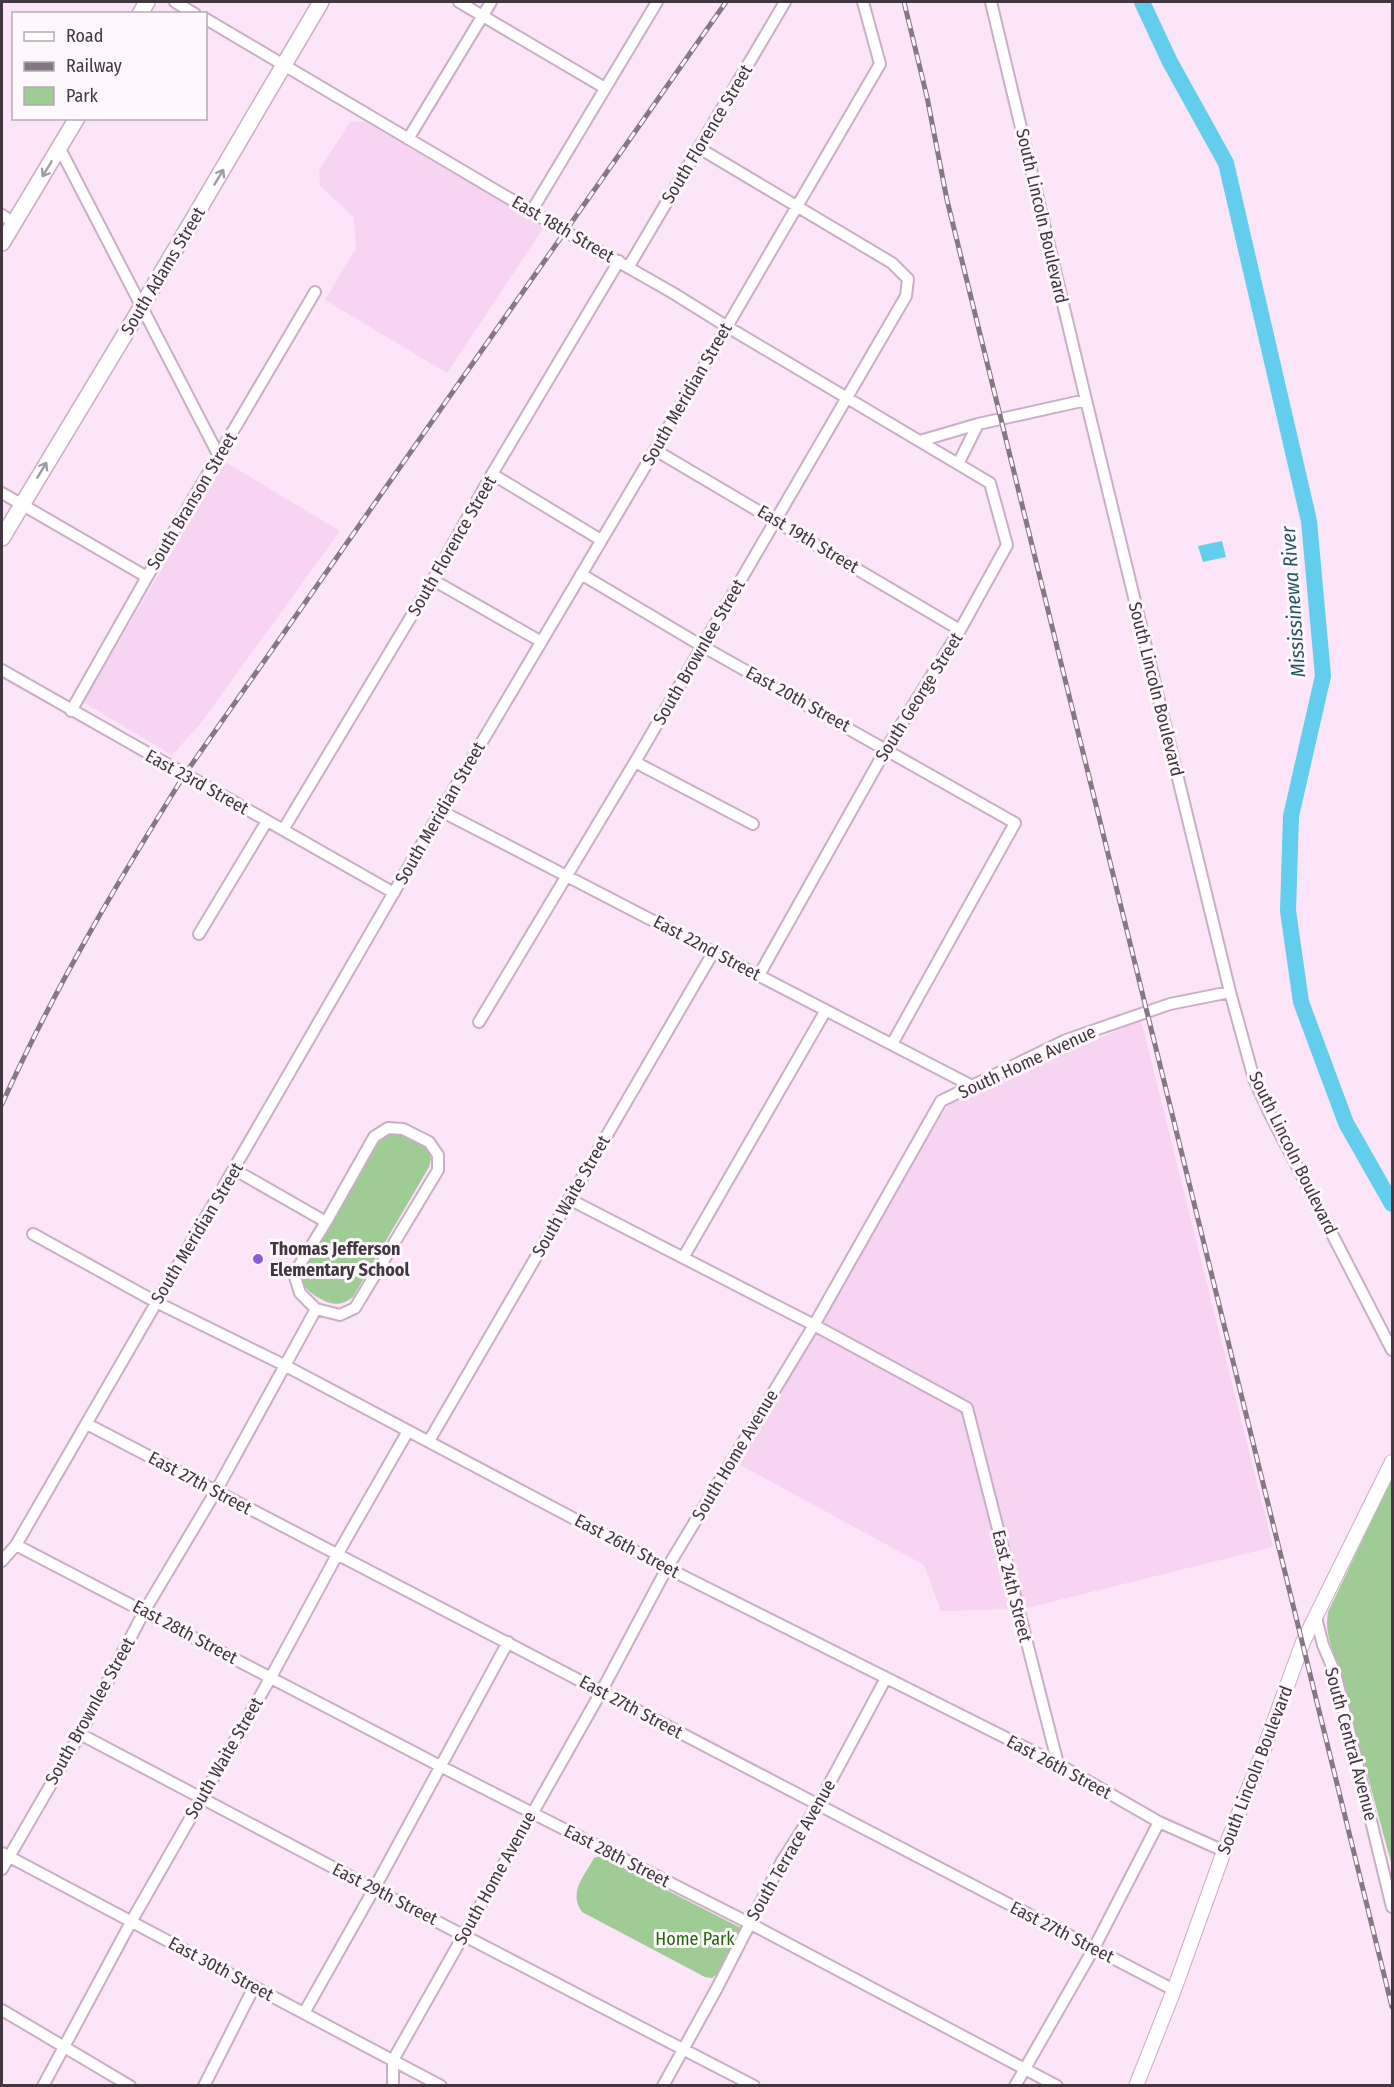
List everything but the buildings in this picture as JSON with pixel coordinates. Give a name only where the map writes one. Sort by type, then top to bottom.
[{"type":"main road","name":"South Adams Street","points":[[2,538],[321,2]]},
{"type":"main road","points":[[2,243],[8,219],[76,120]]},
{"type":"street","points":[[175,2],[192,12]]},
{"type":"street","points":[[459,2],[605,88]]},
{"type":"street","points":[[408,139],[491,2]]},
{"type":"street","points":[[531,212],[657,2]]},
{"type":"street","name":"South Florence Street","points":[[283,830],[433,580],[492,474],[699,148],[785,2]]},
{"type":"street","name":"South Meridian Street","points":[[2,1561],[16,1545],[87,1424],[540,641],[582,574],[880,64],[863,2]]},
{"type":"street","name":"South Lincoln Boulevard","points":[[991,2],[1230,992],[1258,1088],[1392,1350]]},
{"type":"street","name":"East 18th Street","points":[[207,21],[531,212],[624,264],[920,441]]},
{"type":"street","points":[[59,147],[219,456]]},
{"type":"street","points":[[699,148],[797,207]]},
{"type":"street","name":"South Brownlee Street","points":[[479,1022],[635,762],[906,296],[908,279],[892,263],[797,207]]},
{"type":"street","name":"South Branson Street","points":[[71,711],[147,576],[315,292]]},
{"type":"street","points":[[920,441],[978,424],[1086,400]]},
{"type":"street","points":[[958,464],[978,424]]},
{"type":"street","name":"South George Street","points":[[759,975],[886,749],[960,630],[1007,545],[990,483],[920,441]]},
{"type":"street","name":"East 19th Street","points":[[655,450],[960,630]]},
{"type":"street","points":[[492,474],[601,540]]},
{"type":"street","points":[[2,493],[147,576]]},
{"type":"street","name":"East 20th Street","points":[[582,574],[702,646],[1015,823],[892,1044]]},
{"type":"street","points":[[433,580],[540,641]]},
{"type":"street","name":"East 23rd Street","points":[[2,670],[394,893]]},
{"type":"street","points":[[635,762],[753,824]]},
{"type":"street","name":"East 22nd Street","points":[[441,811],[972,1086]]},
{"type":"street","points":[[199,934],[267,821]]},
{"type":"street","name":"South Waite Street","points":[[429,1441],[714,951]]},
{"type":"street","name":"South Home Avenue","points":[[393,2085],[393,2060],[463,1934],[601,1692],[668,1568],[814,1325],[941,1101],[1066,1040],[1103,1026],[1170,1004],[1230,992]]},
{"type":"street","points":[[683,1258],[826,1010]]},
{"type":"street","points":[[388,1128],[403,1129],[429,1142],[438,1155],[438,1170],[355,1308],[340,1315],[316,1309],[300,1293],[294,1274],[374,1137],[388,1128]]},
{"type":"street","points":[[235,1170],[326,1222]]},
{"type":"street","points":[[569,1199],[814,1325]]},
{"type":"street","name":"East 26th Street","points":[[33,1234],[156,1302],[284,1365],[668,1568],[1058,1764],[1159,1822],[1224,1851]]},
{"type":"street","name":"South Brownlee Street","points":[[2,1869],[5,1854],[80,1734],[145,1610],[216,1491],[316,1309]]},
{"type":"street","name":"East 24th Street","points":[[814,1325],[967,1408],[1058,1764]]},
{"type":"street","name":"East 27th Street","points":[[87,1424],[1174,1990]]},
{"type":"street","name":"South Waite Street","points":[[43,2085],[131,1922],[408,1431]]},
{"type":"street","name":"South Lincoln Boulevard","points":[[1136,2085],[1174,1990],[1303,1642],[1392,1462]]},
{"type":"street","name":"East 28th Street","points":[[16,1545],[145,1610],[442,1767],[749,1923],[1057,2085]]},
{"type":"street","name":"South Central Avenue","points":[[1316,1618],[1323,1645],[1335,1673],[1392,1907]]},
{"type":"street","points":[[304,2013],[442,1767],[508,1642]]},
{"type":"street","name":"South Terrace Avenue","points":[[663,2085],[782,1862],[818,1804],[886,1678]]},
{"type":"street","name":"East 29th Street","points":[[80,1734],[754,2085]]},
{"type":"street","points":[[1015,2085],[1094,1948],[1159,1822]]},
{"type":"street","name":"East 30th Street","points":[[5,1854],[441,2085]]},
{"type":"street","points":[[204,2085],[254,1987]]},
{"type":"street","points":[[2,2010],[63,2048],[130,2085]]},
{"type":"shaded area","points":[[364,121],[544,227],[447,373],[325,300],[356,248],[354,217],[320,186],[319,171],[350,122]]},
{"type":"shaded area","points":[[225,462],[340,531],[200,724],[172,755],[83,702]]},
{"type":"shaded area","points":[[1141,1020],[1273,1547],[1022,1609],[941,1611],[924,1565],[735,1462],[948,1105]]},
{"type":"green space","points":[[398,1130],[427,1145],[431,1159],[429,1167],[353,1297],[340,1304],[327,1302],[317,1297],[303,1284],[302,1276],[305,1265],[384,1134]]},
{"type":"green space","points":[[1392,1478],[1392,1866],[1327,1625],[1328,1612]]},
{"type":"green space","name":"Home Park","points":[[600,1856],[741,1928],[717,1974],[712,1978],[705,1977],[582,1912],[578,1905],[577,1891],[594,1858]]},
{"type":"water","points":[[1222,541],[1226,557],[1203,562],[1198,546]]},
{"type":"waterway","name":"Mississinewa River","points":[[1142,2],[1170,62],[1226,163],[1309,521],[1323,676],[1291,816],[1288,911],[1301,1002],[1346,1123],[1392,1204]]},
{"type":"railway","points":[[2,1104],[65,977],[135,855],[185,774],[726,2]]},
{"type":"railway","points":[[904,2],[927,97],[947,200],[1392,2007]]},
{"type":"place","name":"Thomas Jefferson Elementary School","points":[[258,1259]]}]
